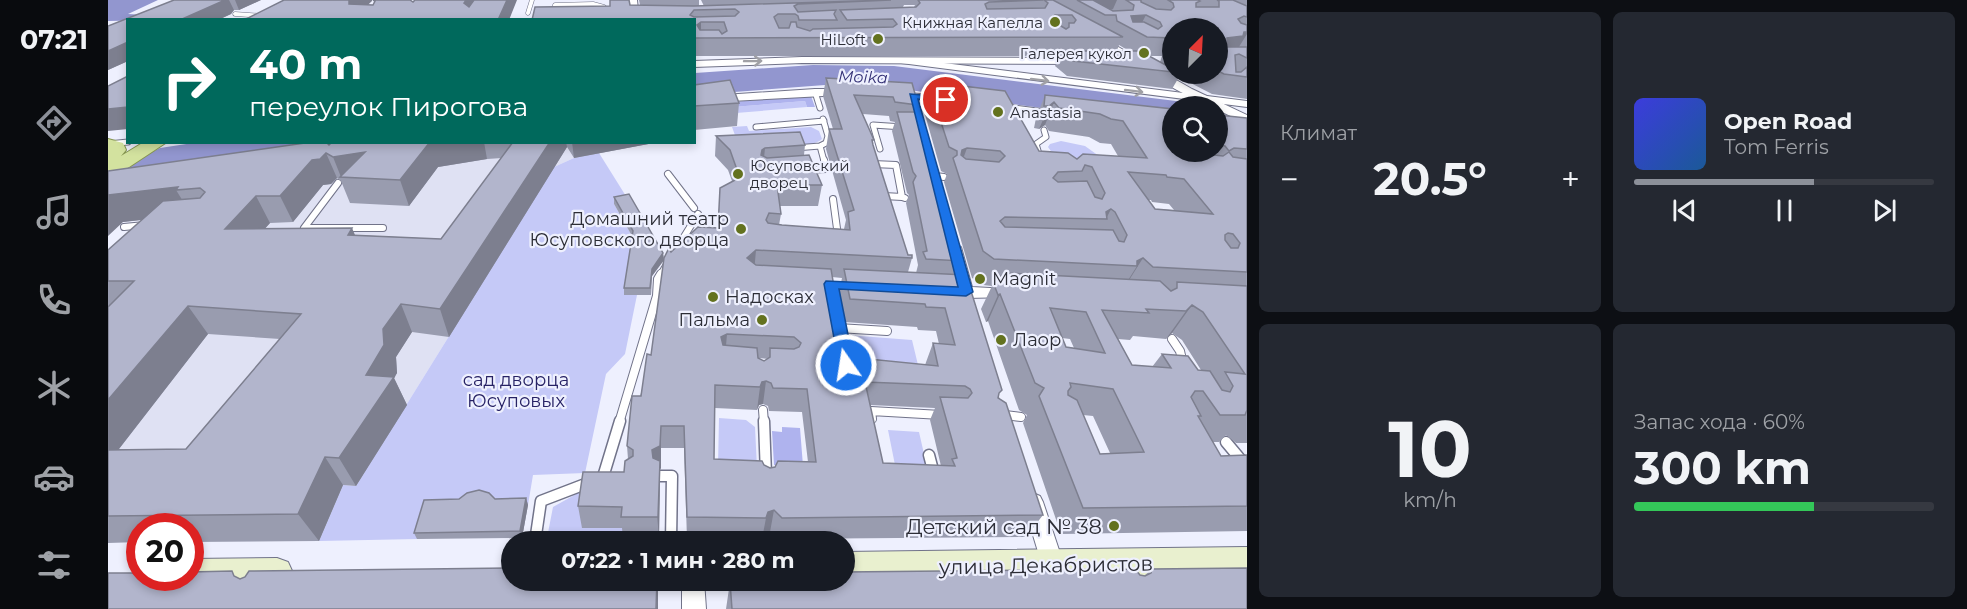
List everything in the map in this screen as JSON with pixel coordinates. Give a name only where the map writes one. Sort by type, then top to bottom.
[{"type":"main road","points":[[108,155],[152,144]]},
{"type":"main road","name":"улица Декабристов","points":[[855,567],[1053,564],[1101,568],[1247,562]]},
{"type":"main road","points":[[204,575],[288,578]]},
{"type":"street","points":[[633,0],[637,18]]},
{"type":"street","points":[[1082,31],[1199,96]]},
{"type":"street","points":[[696,64],[725,58],[904,61],[1010,58],[1092,61]]},
{"type":"street","points":[[904,61],[1174,96]]},
{"type":"street","points":[[1113,61],[1162,61]]},
{"type":"street","points":[[696,100],[849,92]]},
{"type":"street","points":[[884,94],[959,101]]},
{"type":"street","points":[[913,96],[917,110]]},
{"type":"street","points":[[1228,102],[1247,104]]},
{"type":"street","points":[[980,104],[1039,114],[1072,116]]},
{"type":"street","points":[[1228,110],[1247,120]]},
{"type":"street","points":[[937,173],[939,193]]},
{"type":"street","points":[[956,242],[969,301]]},
{"type":"street","points":[[937,290],[969,301],[1019,295]]},
{"type":"street","points":[[998,394],[1008,420]]},
{"type":"street","points":[[1028,486],[1053,564]]},
{"type":"street","points":[[693,591],[694,609]]},
{"type":"lane","points":[[528,13],[532,0]]},
{"type":"lane","points":[[552,18],[555,5],[573,2],[603,5],[603,18]]},
{"type":"lane","points":[[235,14],[269,17]]},
{"type":"lane","points":[[1094,37],[1106,36]]},
{"type":"lane","points":[[815,92],[820,108]]},
{"type":"lane","points":[[756,127],[824,120],[828,140],[820,146],[792,148]]},
{"type":"lane","points":[[880,149],[873,125],[908,127]]},
{"type":"lane","points":[[1042,157],[1036,150],[1036,144],[1046,137],[1044,130]]},
{"type":"lane","points":[[795,171],[826,169],[820,146]]},
{"type":"lane","points":[[108,155],[133,149]]},
{"type":"lane","points":[[876,174],[873,164],[896,165],[904,197],[884,196],[880,185]]},
{"type":"lane","points":[[537,531],[541,501],[607,477],[657,296],[658,279],[696,211],[668,174]]},
{"type":"lane","points":[[338,183],[304,228],[383,228]]},
{"type":"lane","points":[[833,199],[839,245]]},
{"type":"lane","points":[[124,227],[155,224]]},
{"type":"lane","points":[[833,286],[838,328],[846,365],[851,373]]},
{"type":"lane","points":[[838,328],[887,331]]},
{"type":"lane","points":[[1172,339],[1180,351],[1185,371]]},
{"type":"lane","points":[[875,432],[870,408],[954,415]]},
{"type":"lane","points":[[763,410],[766,483]]},
{"type":"lane","points":[[1226,442],[1247,467]]},
{"type":"lane","points":[[924,476],[935,477],[929,455]]},
{"type":"lane","points":[[660,476],[672,476],[671,531]]},
{"type":"shaded area","points":[[811,96],[815,107],[807,107],[805,101],[733,107],[731,102]]},
{"type":"shaded area","points":[[554,144],[565,144],[574,158],[554,167],[356,486],[343,485],[319,541],[204,528],[204,513],[132,513],[108,410],[316,169]]},
{"type":"shaded area","points":[[782,427],[800,428],[803,466],[774,465],[772,431],[782,432]]},
{"type":"green space","points":[[805,101],[807,107],[736,113],[733,107]]},
{"type":"green space","points":[[747,126],[749,131],[811,127],[819,131],[822,139],[806,145],[794,145],[736,138],[732,127]]},
{"type":"green space","points":[[1061,141],[1085,146],[1099,156],[1095,162],[1053,154],[1048,147],[1050,144]]},
{"type":"green space","name":"сад дворца Юсуповых","points":[[599,153],[629,201],[614,204],[639,248],[625,295],[637,295],[625,354],[606,374],[585,473],[533,475],[528,505],[428,507],[417,539],[319,541],[343,485],[356,486],[554,167],[574,158]]},
{"type":"green space","points":[[847,335],[912,340],[918,365],[852,362]]},
{"type":"green space","points":[[719,418],[746,420],[755,427],[757,468],[718,467]]},
{"type":"green space","points":[[888,430],[919,432],[927,467],[895,465]]},
{"type":"green space","points":[[587,488],[624,528],[624,531],[548,531],[553,507]]},
{"type":"water","points":[[108,0],[158,0],[128,14],[198,18],[126,18],[126,21],[108,21]]},
{"type":"water","name":"Moika","points":[[813,65],[894,66],[1162,99],[1162,124],[909,90],[825,85],[696,95],[696,73]]},
{"type":"water","points":[[186,144],[383,144],[121,184],[108,158],[146,155],[160,148]]},
{"type":"building","points":[[174,0],[225,0],[184,18],[128,18]]},
{"type":"building","points":[[284,0],[350,0],[349,4],[373,5],[375,1],[373,0],[410,0],[413,2],[415,0],[466,0],[464,3],[469,7],[474,0],[507,0],[499,18],[248,18]]},
{"type":"building","points":[[610,0],[629,0],[630,5],[694,6],[891,0],[794,6],[798,12],[836,10],[834,14],[837,20],[799,20],[795,14],[778,14],[774,17],[779,28],[789,28],[791,22],[796,22],[797,27],[810,31],[813,29],[893,27],[897,24],[893,19],[847,20],[840,10],[916,7],[920,3],[918,0],[1043,0],[989,2],[985,4],[987,9],[1045,8],[1048,3],[1044,0],[1053,0],[1123,37],[696,38],[696,18],[532,18],[535,7],[610,6]],"holes":[[[735,9],[739,12],[735,16],[694,17],[690,15],[694,10]],[[1055,15],[1072,15],[1076,20],[1074,23],[1069,23],[1066,29],[1054,22],[1052,18]],[[701,22],[724,22],[727,31],[722,34],[719,30],[700,30],[697,25]]]},
{"type":"building","points":[[1077,0],[1093,0],[1113,11],[1133,10],[1134,5],[1126,0],[1141,0],[1156,9],[1171,10],[1174,7],[1173,3],[1168,0],[1198,0],[1200,1],[1196,3],[1196,7],[1219,7],[1217,0],[1233,0],[1247,6],[1247,17],[1238,19],[1247,25],[1247,32],[1244,32],[1243,36],[1228,38],[1228,18],[1162,18],[1162,26],[1162,38],[1147,37],[1117,21],[1116,15],[1105,15]],"holes":[[[1146,15],[1160,22],[1162,26],[1158,29],[1144,22],[1133,22],[1131,16]]]},
{"type":"building","points":[[126,19],[126,43],[108,51],[108,26]]},
{"type":"building","points":[[1228,47],[1247,47],[1247,58],[1239,54],[1235,55],[1236,72],[1241,72],[1247,67],[1247,77],[1228,75]]},
{"type":"building","points":[[1061,51],[1140,51],[1162,63],[1162,71],[1073,61]]},
{"type":"building","points":[[126,77],[126,107],[108,109],[108,86]]},
{"type":"building","points":[[826,78],[912,83],[962,261],[926,259],[923,252],[927,251],[913,182],[916,176],[897,112],[915,112],[917,105],[895,102],[893,97],[854,95],[874,140],[872,140],[873,145],[908,255],[912,255],[912,258],[756,250],[747,258],[756,265],[831,269],[842,356],[855,358],[862,365],[868,363],[869,359],[938,366],[933,343],[955,345],[945,308],[926,307],[925,304],[850,299],[844,269],[966,275],[1002,390],[998,398],[1006,403],[1043,515],[782,518],[774,510],[768,512],[766,518],[687,517],[684,426],[661,426],[660,446],[652,450],[653,458],[660,461],[658,517],[621,517],[622,507],[578,506],[583,472],[624,472],[625,461],[633,456],[633,450],[627,446],[632,396],[641,396],[647,354],[651,355],[664,258],[669,248],[671,252],[698,227],[718,228],[720,188],[737,179],[736,167],[730,150],[716,136],[800,132],[805,145],[765,148],[761,155],[767,158],[809,155],[822,185],[777,185],[781,214],[769,213],[766,220],[768,223],[782,225],[850,230],[848,212],[854,210],[829,129],[842,129]],"holes":[[[727,334],[794,337],[801,343],[794,349],[770,348],[770,357],[764,361],[758,358],[757,348],[723,345],[721,337]],[[762,382],[771,383],[773,388],[807,389],[816,462],[778,461],[775,467],[770,468],[762,461],[714,459],[715,385],[760,387]],[[865,382],[965,386],[970,389],[972,393],[968,398],[940,397],[957,458],[952,459],[955,466],[883,463]]]},
{"type":"building","points":[[730,80],[739,103],[696,106],[696,85]]},
{"type":"building","points":[[928,82],[1005,91],[1039,151],[1068,153],[1077,159],[1083,154],[1147,158],[1123,121],[1100,114],[1059,108],[1054,102],[1049,106],[1044,106],[1045,95],[1162,108],[1162,162],[1228,162],[1229,152],[1233,157],[1247,159],[1247,272],[1153,267],[1143,258],[1137,261],[1137,266],[994,259],[983,251],[953,158],[957,155],[957,151],[949,147]],"holes":[[[967,148],[1000,151],[1005,156],[999,162],[966,159],[961,155],[962,150]],[[1085,165],[1092,167],[1105,193],[1102,199],[1095,197],[1087,181],[1058,182],[1053,178],[1058,172],[1082,171]],[[1128,172],[1184,179],[1213,214],[1155,209]],[[1111,209],[1115,212],[1127,235],[1124,242],[1119,241],[1113,230],[1005,227],[1000,221],[1005,217],[1107,219],[1106,212]],[[1233,234],[1240,243],[1238,248],[1231,248],[1225,240],[1225,235]]]},
{"type":"building","points":[[1228,116],[1247,118],[1247,149],[1234,148],[1229,151]]},
{"type":"building","points":[[298,144],[428,144],[400,180],[340,177],[365,152],[333,157],[326,153],[320,159],[312,160],[280,196],[256,196],[225,229],[352,228],[348,235],[441,239],[512,144],[549,144],[440,309],[401,304],[383,329],[384,345],[366,375],[394,377],[339,458],[325,457],[298,514],[126,513],[126,516],[108,516],[108,450],[186,449],[301,314],[188,306],[108,400],[108,307],[134,281],[108,281],[108,250],[163,201],[200,198],[205,192],[200,188],[176,190],[178,187],[108,195],[108,171]]},
{"type":"building","points":[[629,194],[663,253],[652,269],[650,288],[624,288],[633,231],[614,197]]},
{"type":"building","points":[[1005,273],[1160,281],[1171,291],[1177,288],[1177,282],[1247,286],[1247,410],[1245,415],[1220,415],[1203,391],[1195,391],[1191,397],[1201,416],[1198,416],[1221,456],[1247,455],[1247,506],[1083,508],[1039,396],[1044,388],[1035,383],[1000,294],[998,295],[993,282]],"holes":[[[1192,305],[1203,312],[1245,374],[1225,372],[1233,386],[1230,392],[1222,390],[1210,371],[1198,370],[1188,356],[1162,354],[1171,368],[1132,365],[1102,310],[1149,313],[1146,309],[1186,311]],[[1050,308],[1086,312],[1105,353],[1066,347]],[[1070,383],[1113,389],[1144,452],[1100,454],[1077,400],[1068,395]]]},
{"type":"building","points":[[479,490],[489,493],[495,499],[526,498],[520,531],[414,533],[424,500],[459,499],[467,493]]},
{"type":"building","points":[[501,568],[501,591],[657,591],[656,609],[108,609],[108,573],[126,573],[126,591],[204,591],[204,572],[232,571],[234,576],[240,579],[245,577],[249,571]]},
{"type":"building","points":[[1247,568],[1247,609],[732,609],[731,591],[855,591],[855,572],[1135,569],[1140,575],[1145,576],[1151,573],[1152,569]]},
{"type":"place","name":"Книжная Капелла","points":[[1055,22]]},
{"type":"place","name":"HiLoft","points":[[878,39]]},
{"type":"place","name":"Галерея кукол","points":[[1144,53]]},
{"type":"place","name":"Anastasia","points":[[998,112]]},
{"type":"place","name":"Юсуповский дворец","points":[[738,174]]},
{"type":"place","name":"Домашний театр Юсуповского дворца","points":[[741,229]]},
{"type":"place","name":"Magnit","points":[[980,279]]},
{"type":"place","name":"Надосках","points":[[713,297]]},
{"type":"place","name":"Пальма","points":[[762,320]]},
{"type":"place","name":"Лаор","points":[[1001,340]]},
{"type":"place","name":"Детский сад № 38","points":[[1114,526]]},
{"type":"route","points":[[846,365],[831,284],[966,292],[913,96],[946,100]]}]
